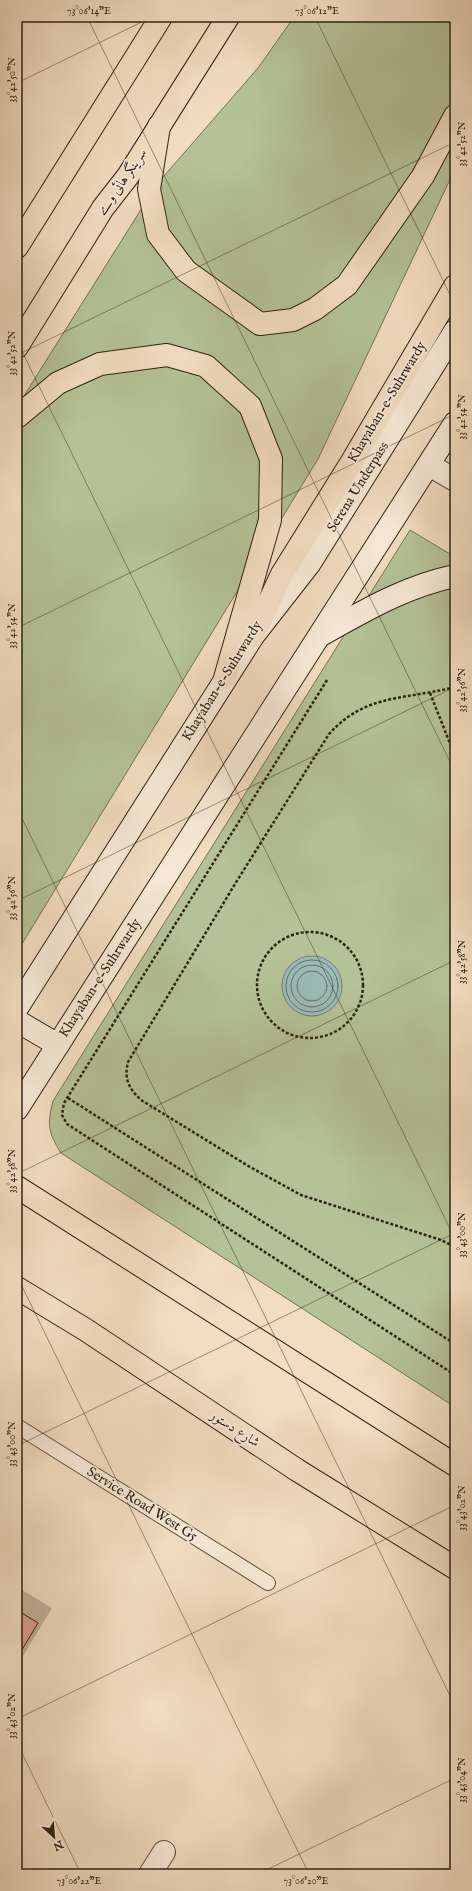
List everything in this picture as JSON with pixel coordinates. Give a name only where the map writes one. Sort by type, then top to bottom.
[{"type":"main road","points":[[17,247],[161,17]]},
{"type":"main road","name":"سرینگر ہائی وے","points":[[17,347],[103,208],[128,176],[228,17]]},
{"type":"main road","points":[[159,126],[149,189],[158,234],[186,271],[260,324],[293,320],[315,309],[347,285],[422,176],[455,116]]},
{"type":"main road","name":"Khayaban-e-Suhrwardy","points":[[17,1008],[253,636],[282,574],[351,463],[455,286]]},
{"type":"main road","name":"Serena Underpass","points":[[253,636],[310,563],[455,331]]},
{"type":"main road","points":[[17,417],[58,383],[100,364],[167,355],[206,366],[250,406],[272,459],[270,520],[225,678]]},
{"type":"main road","name":"Khayaban-e-Suhrwardy","points":[[17,1109],[455,423]]},
{"type":"main road","points":[[429,465],[455,480]]},
{"type":"main road","points":[[318,637],[393,596],[424,584],[455,576]]},
{"type":"main road","points":[[17,1021],[58,1044]]},
{"type":"main road","points":[[17,1187],[455,1466]]},
{"type":"main road","name":"شارع دستور","points":[[17,1288],[86,1330],[297,1470],[455,1568]]},
{"type":"main road","points":[[150,1874],[164,1852]]},
{"type":"lane","name":"Service Road West G5","points":[[17,1426],[268,1583]]},
{"type":"path","points":[[327,680],[68,1098],[62,1115],[67,1124],[455,1375]]},
{"type":"path","points":[[455,687],[430,693],[371,703],[340,721],[329,734],[234,884],[128,1062],[126,1076],[129,1087],[141,1100],[250,1167],[301,1195],[441,1240],[455,1248]]},
{"type":"path","points":[[430,693],[455,756]]},
{"type":"path","points":[[310,932],[327,934],[342,942],[353,954],[361,968],[362,990],[360,1001],[353,1016],[341,1028],[326,1035],[310,1038],[293,1035],[278,1027],[267,1016],[259,1001],[258,979],[260,968],[267,953],[279,942],[294,934],[310,932]]},
{"type":"path","points":[[68,1098],[455,1344]]},
{"type":"green space","points":[[294,17],[455,17],[455,169],[318,459],[17,952],[17,407],[157,184],[258,68]]},
{"type":"green space","points":[[410,530],[455,557],[455,1407],[61,1153],[51,1134],[49,1122],[53,1101]]},
{"type":"water","points":[[312,956],[329,961],[337,969],[342,986],[337,1003],[329,1011],[312,1016],[295,1011],[287,1003],[282,986],[287,969],[295,961]]},
{"type":"building","points":[[17,1610],[38,1623],[17,1658]]}]
